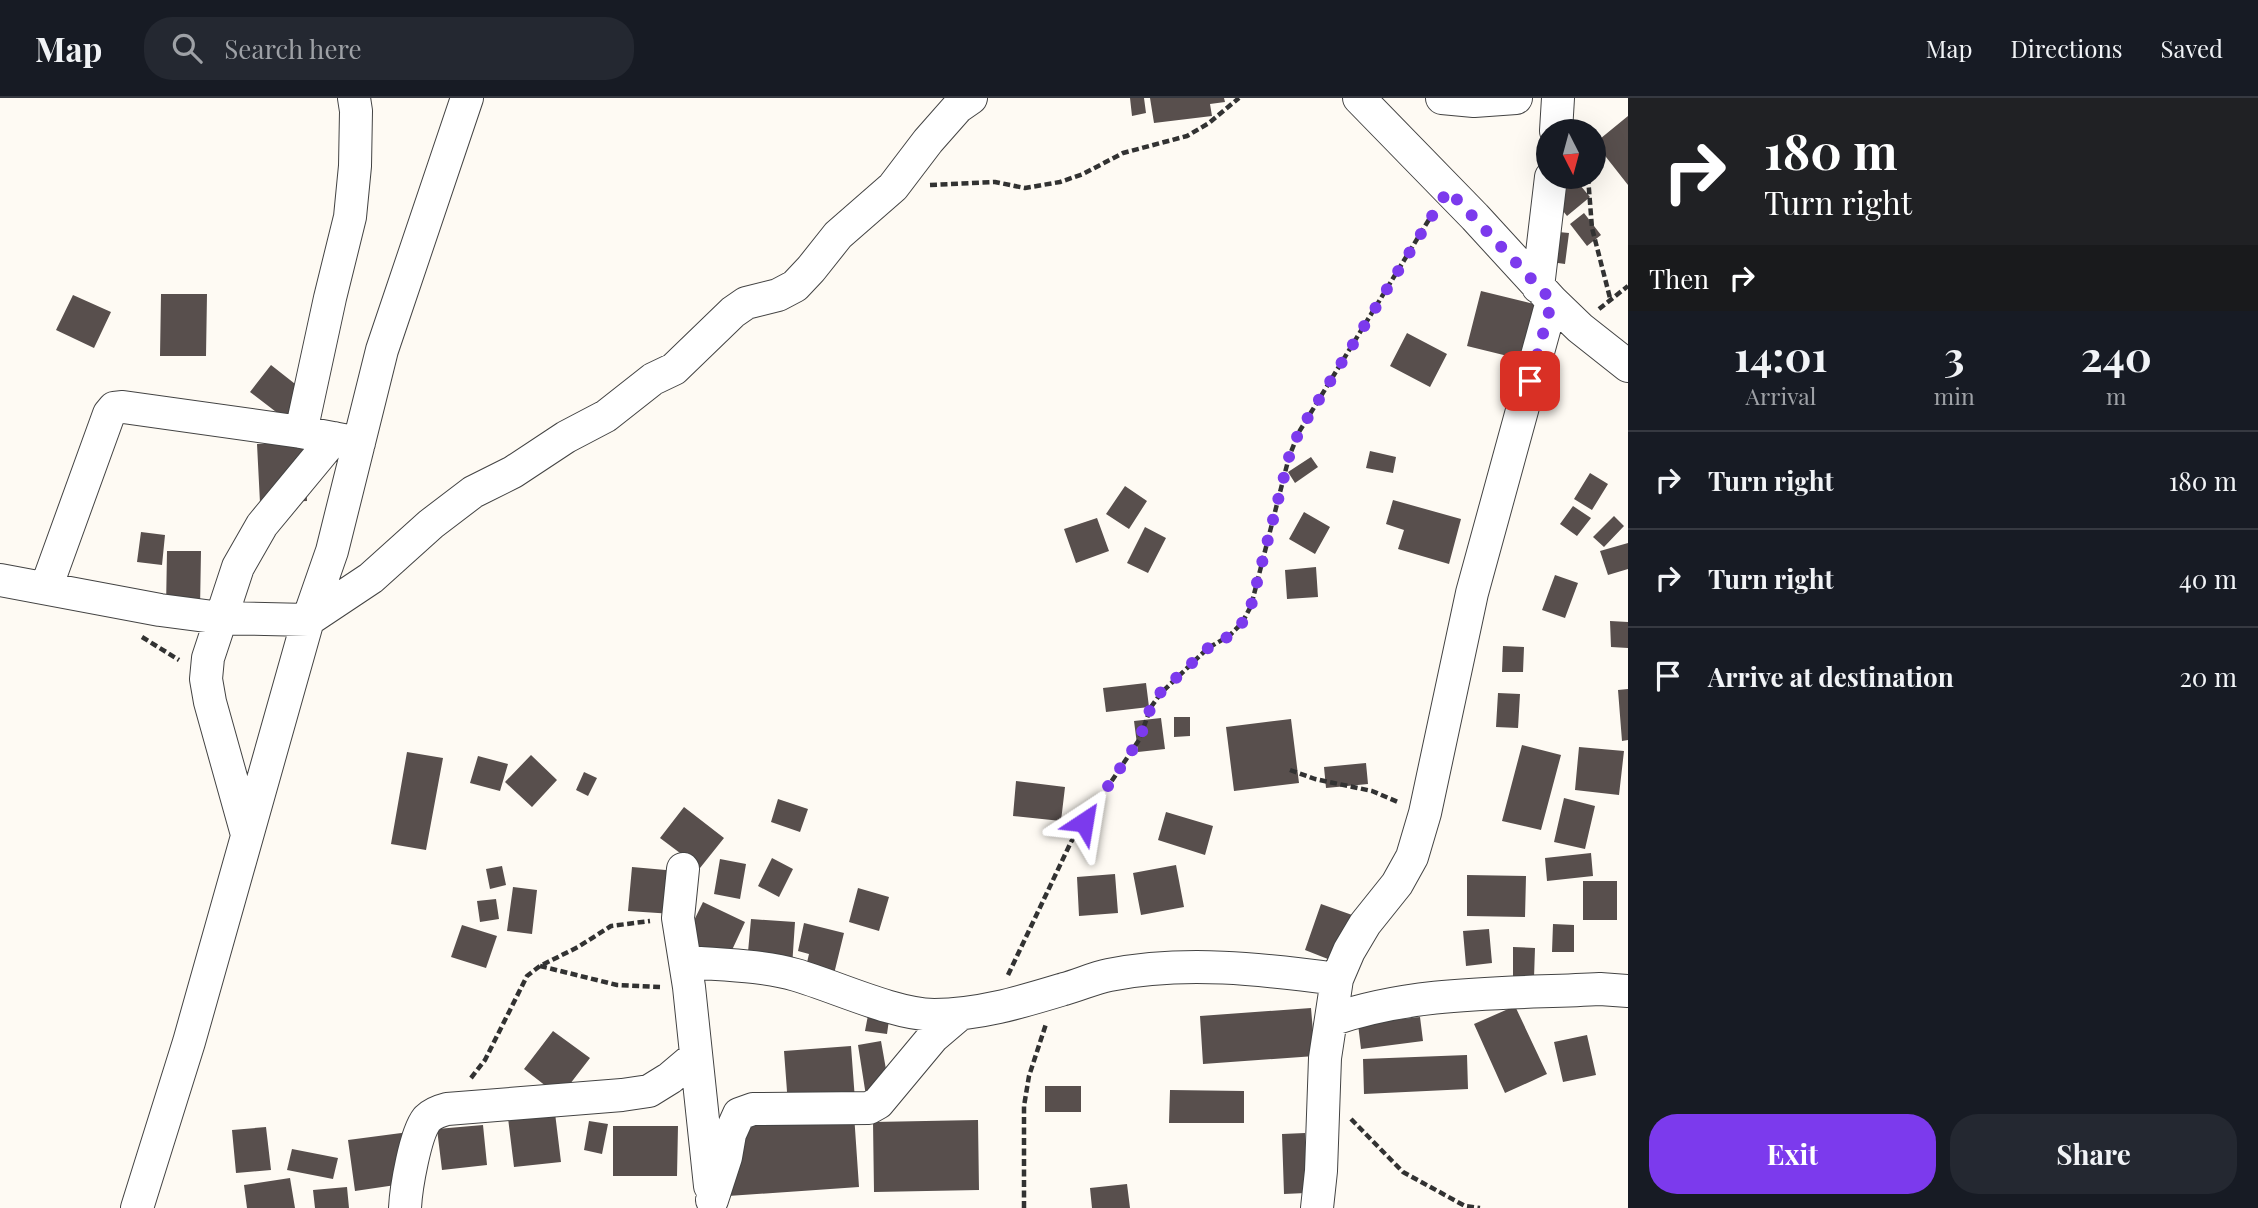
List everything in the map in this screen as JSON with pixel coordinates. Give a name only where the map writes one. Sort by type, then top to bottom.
[{"type":"street","points":[[301,432],[330,298],[351,217],[355,166],[354,98]]},
{"type":"street","points":[[137,1208],[189,1042],[308,620],[332,551],[346,440],[382,350],[467,98]]},
{"type":"street","points":[[0,580],[99,600],[221,618],[308,620],[371,578],[430,524],[473,492],[513,472],[566,436],[606,416],[653,379],[674,369],[733,312],[746,303],[778,295],[795,286],[838,235],[893,187],[928,141],[958,107],[971,98]]},
{"type":"street","points":[[1359,98],[1475,217],[1545,294],[1580,328],[1628,366]]},
{"type":"street","points":[[1442,98],[1474,102],[1516,98]]},
{"type":"street","points":[[1557,119],[1558,98]]},
{"type":"street","points":[[1317,1208],[1323,1091],[1337,979],[1365,924],[1397,884],[1407,866],[1426,813],[1472,593],[1545,294],[1549,189]]},
{"type":"street","points":[[46,588],[109,414],[114,408],[123,407],[346,440]]},
{"type":"street","points":[[247,833],[210,702],[206,679],[208,658],[238,567],[262,525],[346,440]]},
{"type":"street","points":[[683,869],[678,918],[687,975],[712,1204]]},
{"type":"street","points":[[687,975],[743,967],[793,974],[909,1012],[932,1015],[975,1012],[1065,989],[1107,975],[1144,970],[1265,969],[1337,979]]},
{"type":"street","points":[[1331,1020],[1385,1004],[1419,999],[1600,989],[1628,991]]},
{"type":"street","points":[[712,1204],[730,1134],[739,1114],[753,1109],[869,1108],[878,1103],[933,1037],[975,1012]]},
{"type":"street","points":[[405,1208],[406,1190],[417,1143],[425,1121],[435,1112],[649,1091],[696,1056]]},
{"type":"path","points":[[893,187],[995,182],[1025,188],[1060,182],[1083,174],[1123,153],[1187,136],[1209,124],[1239,98]]},
{"type":"path","points":[[1589,189],[1592,228],[1610,298]]},
{"type":"path","points":[[975,1012],[1071,842],[1139,740],[1151,707],[1160,693],[1208,648],[1229,636],[1242,623],[1251,606],[1289,457],[1299,432],[1448,190]]},
{"type":"path","points":[[136,633],[183,663]]},
{"type":"path","points":[[1290,769],[1315,779],[1372,791],[1426,813]]},
{"type":"path","points":[[447,1109],[485,1060],[527,976],[611,926],[678,918]]},
{"type":"path","points":[[540,966],[617,985],[687,975]]},
{"type":"path","points":[[1024,1208],[1024,1106],[1029,1076],[1045,1026],[1065,989]]},
{"type":"path","points":[[1323,1091],[1403,1172],[1465,1206],[1480,1208]]},
{"type":"building","points":[[1130,98],[1144,98],[1146,113],[1132,116]]},
{"type":"building","points":[[1150,98],[1224,98],[1225,102],[1210,104],[1212,116],[1154,123]]},
{"type":"building","points":[[1628,116],[1628,185],[1606,157],[1606,134]]},
{"type":"building","points":[[1562,189],[1583,189],[1590,197],[1567,216],[1552,197]]},
{"type":"building","points":[[1584,213],[1601,235],[1587,246],[1570,224]]},
{"type":"building","points":[[1548,231],[1569,233],[1565,264],[1544,261]]},
{"type":"building","points":[[1481,291],[1542,306],[1528,361],[1467,346]]},
{"type":"building","points":[[161,294],[207,294],[206,356],[160,356]]},
{"type":"building","points":[[73,295],[111,312],[94,348],[56,330]]},
{"type":"building","points":[[1407,333],[1447,354],[1430,387],[1390,366]]},
{"type":"building","points":[[271,365],[318,402],[297,428],[250,392]]},
{"type":"building","points":[[304,443],[307,501],[260,503],[257,444]]},
{"type":"building","points":[[1370,451],[1396,457],[1393,473],[1366,468]]},
{"type":"building","points":[[1311,457],[1318,467],[1295,483],[1288,472]]},
{"type":"building","points":[[1590,473],[1608,484],[1592,510],[1574,499]]},
{"type":"building","points":[[1125,486],[1147,501],[1129,529],[1106,514]]},
{"type":"building","points":[[1393,500],[1461,519],[1449,564],[1398,549],[1404,530],[1386,524]]},
{"type":"building","points":[[1573,506],[1591,518],[1577,536],[1560,524]]},
{"type":"building","points":[[1304,512],[1330,527],[1315,554],[1289,539]]},
{"type":"building","points":[[1614,516],[1624,526],[1604,547],[1593,537]]},
{"type":"building","points":[[1097,518],[1109,551],[1076,563],[1064,529]]},
{"type":"building","points":[[1145,527],[1166,538],[1148,573],[1127,563]]},
{"type":"building","points":[[141,532],[165,535],[162,565],[137,562]]},
{"type":"building","points":[[1628,543],[1628,569],[1608,575],[1600,551]]},
{"type":"building","points":[[167,551],[201,551],[200,609],[166,608]]},
{"type":"building","points":[[1316,567],[1318,597],[1287,599],[1285,570]]},
{"type":"building","points":[[1555,575],[1578,583],[1565,618],[1542,610]]},
{"type":"building","points":[[1610,621],[1628,622],[1628,648],[1611,647]]},
{"type":"building","points":[[1503,646],[1524,647],[1523,672],[1502,672]]},
{"type":"building","points":[[1146,683],[1149,707],[1106,712],[1103,688]]},
{"type":"building","points":[[1628,689],[1628,740],[1622,741],[1618,690]]},
{"type":"building","points":[[1498,693],[1520,694],[1518,728],[1496,727]]},
{"type":"building","points":[[1174,717],[1190,717],[1190,736],[1174,737]]},
{"type":"building","points":[[1161,718],[1165,749],[1138,752],[1134,721]]},
{"type":"building","points":[[1291,719],[1299,783],[1234,791],[1226,727]]},
{"type":"building","points":[[1522,745],[1561,755],[1541,830],[1502,821]]},
{"type":"building","points":[[1579,747],[1624,751],[1619,795],[1575,790]]},
{"type":"building","points":[[407,752],[443,758],[426,850],[391,844]]},
{"type":"building","points":[[531,755],[557,780],[532,807],[505,782]]},
{"type":"building","points":[[478,756],[508,764],[500,791],[470,783]]},
{"type":"building","points":[[1366,763],[1368,784],[1326,788],[1324,767]]},
{"type":"building","points":[[584,772],[597,778],[588,796],[576,790]]},
{"type":"building","points":[[1016,781],[1065,787],[1061,821],[1013,816]]},
{"type":"building","points":[[1564,798],[1595,806],[1585,849],[1554,842]]},
{"type":"building","points":[[778,799],[808,809],[800,832],[771,822]]},
{"type":"building","points":[[684,807],[724,838],[700,868],[660,838]]},
{"type":"building","points":[[1166,812],[1213,826],[1205,855],[1158,840]]},
{"type":"building","points":[[1591,853],[1593,876],[1547,881],[1545,858]]},
{"type":"building","points":[[772,858],[793,869],[779,897],[758,886]]},
{"type":"building","points":[[720,859],[746,864],[740,899],[714,894]]},
{"type":"building","points":[[1176,865],[1184,907],[1141,915],[1133,873]]},
{"type":"building","points":[[502,866],[506,885],[490,889],[486,869]]},
{"type":"building","points":[[632,867],[677,871],[673,914],[628,911]]},
{"type":"building","points":[[1115,874],[1118,913],[1079,916],[1077,877]]},
{"type":"building","points":[[1467,875],[1526,876],[1525,917],[1467,916]]},
{"type":"building","points":[[1583,881],[1617,881],[1617,920],[1583,920]]},
{"type":"building","points":[[513,887],[537,890],[532,934],[507,931]]},
{"type":"building","points":[[858,888],[889,897],[879,931],[849,922]]},
{"type":"building","points":[[496,899],[499,919],[480,922],[477,901]]},
{"type":"building","points":[[703,902],[745,922],[726,963],[683,943]]},
{"type":"building","points":[[1321,904],[1355,916],[1338,963],[1305,950]]},
{"type":"building","points":[[751,919],[795,922],[792,967],[747,963]]},
{"type":"building","points":[[804,923],[844,933],[833,978],[805,971],[809,954],[798,951]]},
{"type":"building","points":[[1553,924],[1574,925],[1574,952],[1552,952]]},
{"type":"building","points":[[462,925],[497,936],[486,968],[451,957]]},
{"type":"building","points":[[1489,929],[1492,963],[1466,966],[1463,931]]},
{"type":"building","points":[[1513,947],[1535,948],[1534,978],[1513,977]]},
{"type":"building","points":[[1515,1006],[1547,1074],[1505,1093],[1474,1024]]},
{"type":"building","points":[[1311,1008],[1315,1056],[1203,1064],[1200,1016]]},
{"type":"building","points":[[869,1010],[890,1013],[887,1034],[865,1031]]},
{"type":"building","points":[[1420,1017],[1423,1041],[1361,1049],[1358,1024]]},
{"type":"building","points":[[553,1031],[590,1058],[560,1097],[524,1069]]},
{"type":"building","points":[[1587,1035],[1596,1075],[1563,1082],[1554,1042]]},
{"type":"building","points":[[881,1041],[890,1092],[866,1096],[858,1045]]},
{"type":"building","points":[[851,1046],[855,1100],[788,1105],[784,1051]]},
{"type":"building","points":[[1467,1055],[1468,1089],[1364,1094],[1363,1059]]},
{"type":"building","points":[[1045,1086],[1081,1086],[1081,1112],[1045,1112]]},
{"type":"building","points":[[1170,1090],[1244,1091],[1244,1123],[1169,1123]]},
{"type":"building","points":[[555,1113],[561,1162],[514,1167],[508,1118]]},
{"type":"building","points":[[854,1114],[859,1187],[728,1196],[723,1123]]},
{"type":"building","points":[[978,1120],[979,1190],[874,1192],[873,1122]]},
{"type":"building","points":[[589,1121],[608,1124],[602,1154],[584,1150]]},
{"type":"building","points":[[483,1125],[487,1165],[442,1170],[437,1129]]},
{"type":"building","points":[[613,1126],[678,1126],[677,1176],[613,1176]]},
{"type":"building","points":[[266,1127],[271,1170],[236,1173],[232,1130]]},
{"type":"building","points":[[409,1132],[416,1182],[355,1191],[348,1140]]},
{"type":"building","points":[[1305,1133],[1306,1193],[1284,1194],[1282,1134]]},
{"type":"building","points":[[292,1149],[338,1158],[333,1179],[287,1170]]},
{"type":"building","points":[[290,1178],[295,1208],[247,1208],[244,1185]]},
{"type":"building","points":[[1127,1184],[1130,1208],[1092,1208],[1090,1188]]},
{"type":"building","points":[[347,1187],[349,1208],[315,1208],[313,1190]]},
{"type":"route","points":[[1084,822],[1139,740],[1151,707],[1160,693],[1208,648],[1229,636],[1242,623],[1251,606],[1289,457],[1299,432],[1448,190],[1552,301],[1530,381]]}]
